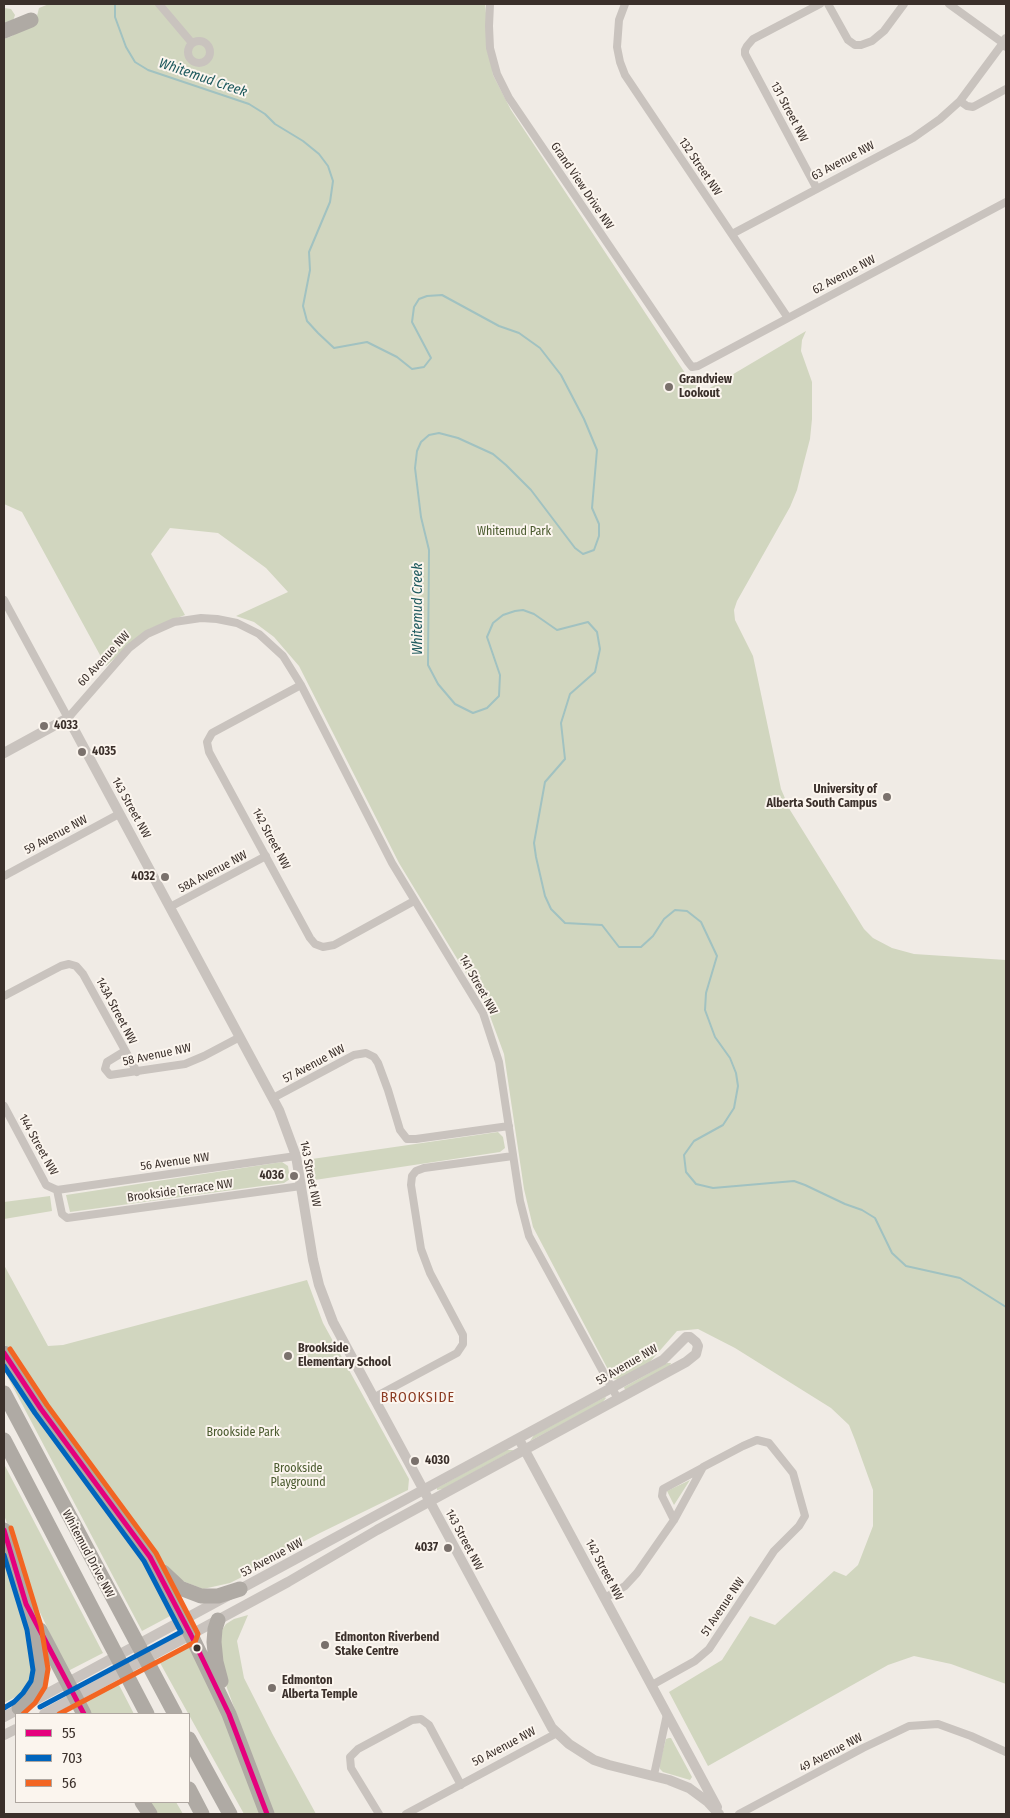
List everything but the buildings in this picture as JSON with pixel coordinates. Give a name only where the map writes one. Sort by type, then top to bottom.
[{"type":"highway","points":[[4,31],[31,20]]},
{"type":"highway","points":[[4,1353],[41,1409],[150,1558],[175,1584],[201,1596],[218,1596],[240,1589]]},
{"type":"highway","name":"Whitemud Drive NW","points":[[4,1393],[174,1713]]},
{"type":"highway","name":"Whitemud Drive NW","points":[[4,1440],[146,1713]]},
{"type":"highway","points":[[4,1530],[37,1643],[41,1670],[36,1688],[20,1708]]},
{"type":"highway","points":[[150,1558],[191,1635],[229,1714],[267,1814]]},
{"type":"highway","points":[[26,1604],[83,1713]]},
{"type":"highway","points":[[218,1620],[214,1633],[216,1662],[229,1714]]},
{"type":"highway","points":[[190,1742],[230,1814]]},
{"type":"highway","points":[[190,1791],[202,1814]]},
{"type":"highway","points":[[143,1803],[150,1814]]},
{"type":"street","points":[[159,4],[192,43]]},
{"type":"street","name":"Grand View Drive NW","points":[[490,4],[489,26],[492,55],[497,74],[509,98],[692,367]]},
{"type":"street","name":"132 Street NW","points":[[625,4],[619,20],[617,47],[625,75],[788,318]]},
{"type":"street","name":"131 Street NW","points":[[817,189],[746,54],[747,46],[753,39],[820,4]]},
{"type":"street","points":[[828,4],[848,40],[855,45],[866,43],[878,36],[904,4]]},
{"type":"street","points":[[949,4],[1005,43]]},
{"type":"street","name":"63 Avenue NW","points":[[732,234],[913,138],[944,116],[960,101],[1005,43]]},
{"type":"street","points":[[960,101],[967,106],[973,107],[1006,89]]},
{"type":"street","name":"62 Avenue NW","points":[[692,367],[698,366],[1006,202]]},
{"type":"street","name":"143 Street NW","points":[[4,600],[273,1098],[296,1156],[310,1247],[319,1286],[333,1322],[546,1718],[556,1733]]},
{"type":"street","name":"60 Avenue NW","points":[[4,753],[68,718],[129,648],[155,629],[174,622],[201,618],[218,619],[237,624]]},
{"type":"street","name":"141 Street NW","points":[[237,624],[259,634],[278,650],[290,664],[389,857],[483,1013],[499,1062],[520,1201],[529,1236],[618,1399]]},
{"type":"street","name":"142 Street NW","points":[[301,685],[216,730],[208,739],[209,752],[315,944],[326,947],[334,944],[414,901]]},
{"type":"street","name":"59 Avenue NW","points":[[4,876],[119,814]]},
{"type":"street","name":"58A Avenue NW","points":[[170,907],[266,856]]},
{"type":"street","name":"143A Street NW","points":[[4,996],[61,966],[73,964],[83,974],[137,1072]]},
{"type":"street","name":"58 Avenue NW","points":[[125,1051],[108,1060],[105,1066],[106,1071],[113,1076],[185,1064],[240,1037]]},
{"type":"street","name":"57 Avenue NW","points":[[273,1098],[354,1055],[366,1053],[374,1057],[378,1063],[400,1130],[407,1138],[416,1139],[509,1126]]},
{"type":"street","name":"144 Street NW","points":[[4,1106],[46,1185],[57,1190]]},
{"type":"street","name":"56 Avenue NW","points":[[57,1190],[296,1156]]},
{"type":"street","points":[[373,1398],[456,1353],[464,1344],[463,1335],[430,1273],[421,1249],[410,1185],[414,1173],[424,1168],[513,1156]]},
{"type":"street","name":"Brookside Terrace NW","points":[[57,1190],[62,1215],[68,1218],[301,1186]]},
{"type":"street","name":"53 Avenue NW","points":[[4,1717],[663,1360],[686,1337],[690,1337],[696,1342],[698,1351],[693,1358],[429,1501],[191,1635],[46,1713]]},
{"type":"street","name":"142 Street NW","points":[[518,1438],[720,1814]]},
{"type":"street","name":"51 Avenue NW","points":[[652,1685],[695,1661],[709,1649],[774,1551],[799,1526],[805,1516],[793,1473],[770,1443],[757,1440],[703,1467]]},
{"type":"street","points":[[674,1520],[662,1496],[663,1489],[703,1467]]},
{"type":"street","points":[[605,1598],[626,1586],[634,1578],[674,1520],[703,1467]]},
{"type":"street","points":[[654,1776],[667,1713]]},
{"type":"street","points":[[379,1814],[351,1768],[349,1760],[358,1749],[412,1720],[424,1720],[430,1727],[460,1785]]},
{"type":"street","name":"49 Avenue NW","points":[[739,1814],[863,1748],[910,1726],[938,1724],[1006,1752]]},
{"type":"street","points":[[556,1733],[576,1750],[594,1760],[654,1776],[689,1788],[720,1814]]},
{"type":"street","name":"50 Avenue NW","points":[[406,1814],[556,1733]]},
{"type":"green space","name":"Whitemud Park","points":[[49,4],[485,4],[493,75],[511,110],[685,373],[703,392],[806,331],[802,340],[801,351],[812,382],[810,439],[797,490],[790,507],[737,601],[734,610],[735,620],[753,656],[781,789],[790,810],[864,929],[873,938],[892,948],[914,954],[1006,960],[1006,1684],[951,1664],[914,1656],[888,1665],[708,1766],[669,1692],[722,1660],[750,1616],[775,1625],[834,1571],[846,1576],[858,1565],[873,1526],[873,1490],[855,1440],[849,1425],[831,1408],[735,1348],[698,1329],[677,1331],[649,1363],[621,1380],[613,1379],[533,1227],[524,1189],[504,1054],[487,1008],[399,863],[299,666],[274,637],[254,622],[236,616],[288,592],[266,568],[218,533],[170,528],[151,554],[185,615],[149,629],[106,666],[22,512],[4,504],[4,39],[12,36],[36,20],[39,8]]},
{"type":"green space","points":[[4,8],[11,9],[15,15],[13,21],[4,26]]},
{"type":"green space","points":[[498,1132],[503,1137],[505,1148],[500,1152],[308,1181],[305,1160]]},
{"type":"green space","points":[[282,1162],[288,1166],[290,1179],[284,1183],[70,1212],[66,1195]]},
{"type":"green space","points":[[50,1196],[52,1211],[4,1219],[4,1202]]},
{"type":"green space","name":"Brookside Park","points":[[4,1265],[48,1346],[63,1345],[307,1280],[323,1323],[409,1479],[408,1490],[247,1571],[248,1574],[230,1583],[203,1589],[175,1578],[21,1370],[4,1343]]},
{"type":"green space","points":[[4,1361],[157,1580],[174,1614],[142,1631],[4,1370]]},
{"type":"green space","points":[[667,1363],[671,1363],[670,1366],[625,1390],[624,1387]]},
{"type":"green space","points":[[605,1397],[602,1403],[530,1441],[534,1435]]},
{"type":"green space","points":[[506,1450],[514,1450],[443,1489],[437,1490],[437,1488]]},
{"type":"green space","points":[[4,1464],[103,1653],[68,1671],[36,1604],[4,1515]]},
{"type":"green space","points":[[690,1480],[674,1505],[667,1491]]},
{"type":"green space","points":[[4,1550],[32,1642],[36,1677],[27,1691],[4,1703]]},
{"type":"green space","points":[[248,1615],[237,1641],[244,1678],[316,1814],[273,1814],[227,1688],[219,1663],[222,1630],[226,1624],[234,1619]]},
{"type":"green space","points":[[191,1646],[209,1683],[263,1814],[244,1814],[190,1717],[190,1713],[188,1713],[159,1661]]},
{"type":"green space","points":[[118,1683],[133,1713],[90,1713],[84,1701]]},
{"type":"green space","points":[[671,1738],[692,1777],[690,1780],[663,1772],[660,1769],[659,1765],[666,1739]]},
{"type":"green space","points":[[149,1803],[177,1803],[183,1814],[157,1814]]},
{"type":"waterway","name":"Whitemud Creek","points":[[115,4],[115,17],[126,47],[135,62],[148,70],[249,104],[265,114],[275,124],[303,141],[319,154],[328,166],[333,181],[330,202],[309,252],[310,270],[303,306],[307,321],[334,348],[367,342],[397,357],[412,369],[424,367],[431,358],[412,322],[414,307],[419,299],[427,296],[442,295],[499,326],[519,333],[540,348],[561,375],[584,419],[597,450],[592,508],[599,524],[599,536],[594,550],[583,554],[575,548],[531,490],[493,454],[458,438],[439,433],[429,435],[421,442],[417,451],[415,468],[421,517],[429,550],[428,665],[438,684],[455,704],[473,713],[487,708],[499,696],[500,675],[487,637],[493,623],[503,615],[523,610],[534,614],[557,630],[588,622],[597,632],[600,649],[595,672],[570,694],[561,723],[565,759],[545,782],[534,843],[536,857],[545,896],[551,909],[565,923],[602,925],[619,947],[641,947],[653,936],[664,919],[675,910],[687,911],[701,922],[717,956],[706,993],[705,1010],[715,1037],[730,1058],[736,1073],[738,1086],[734,1108],[723,1125],[694,1141],[684,1155],[686,1172],[696,1184],[713,1188],[794,1181],[805,1185],[862,1210],[875,1218],[892,1253],[906,1266],[960,1278],[1006,1307]]},
{"type":"transit line","name":"56","points":[[10,1349],[47,1405],[156,1553],[198,1634],[195,1642],[61,1713]]},
{"type":"transit line","name":"55","points":[[4,1353],[41,1409],[150,1557],[191,1635],[229,1714],[267,1814]]},
{"type":"transit line","name":"703","points":[[4,1366],[35,1413],[144,1561],[181,1632],[40,1707]]},
{"type":"transit line","name":"56","points":[[11,1528],[41,1626],[48,1669],[45,1687],[35,1703],[24,1713]]},
{"type":"transit line","name":"55","points":[[4,1530],[26,1604],[83,1713]]},
{"type":"transit line","name":"703","points":[[4,1555],[27,1630],[33,1670],[31,1681],[23,1693],[4,1708]]},
{"type":"place","name":"Grandview Lookout","points":[[669,387]]},
{"type":"place","name":"4033","points":[[44,726]]},
{"type":"place","name":"4035","points":[[82,752]]},
{"type":"place","name":"University of Alberta South Campus","points":[[887,797]]},
{"type":"place","name":"4032","points":[[165,877]]},
{"type":"place","name":"4036","points":[[294,1176]]},
{"type":"place","name":"Brookside Elementary School","points":[[288,1356]]},
{"type":"place","name":"4030","points":[[415,1461]]},
{"type":"place","name":"4037","points":[[448,1548]]},
{"type":"place","name":"Edmonton Riverbend Stake Centre","points":[[325,1645]]},
{"type":"place","name":"Edmonton Alberta Temple","points":[[272,1688]]},
{"type":"district","name":"BROOKSIDE","points":[[418,1398]]},
{"type":"park label","name":"Brookside Playground","points":[[298,1476]]}]
